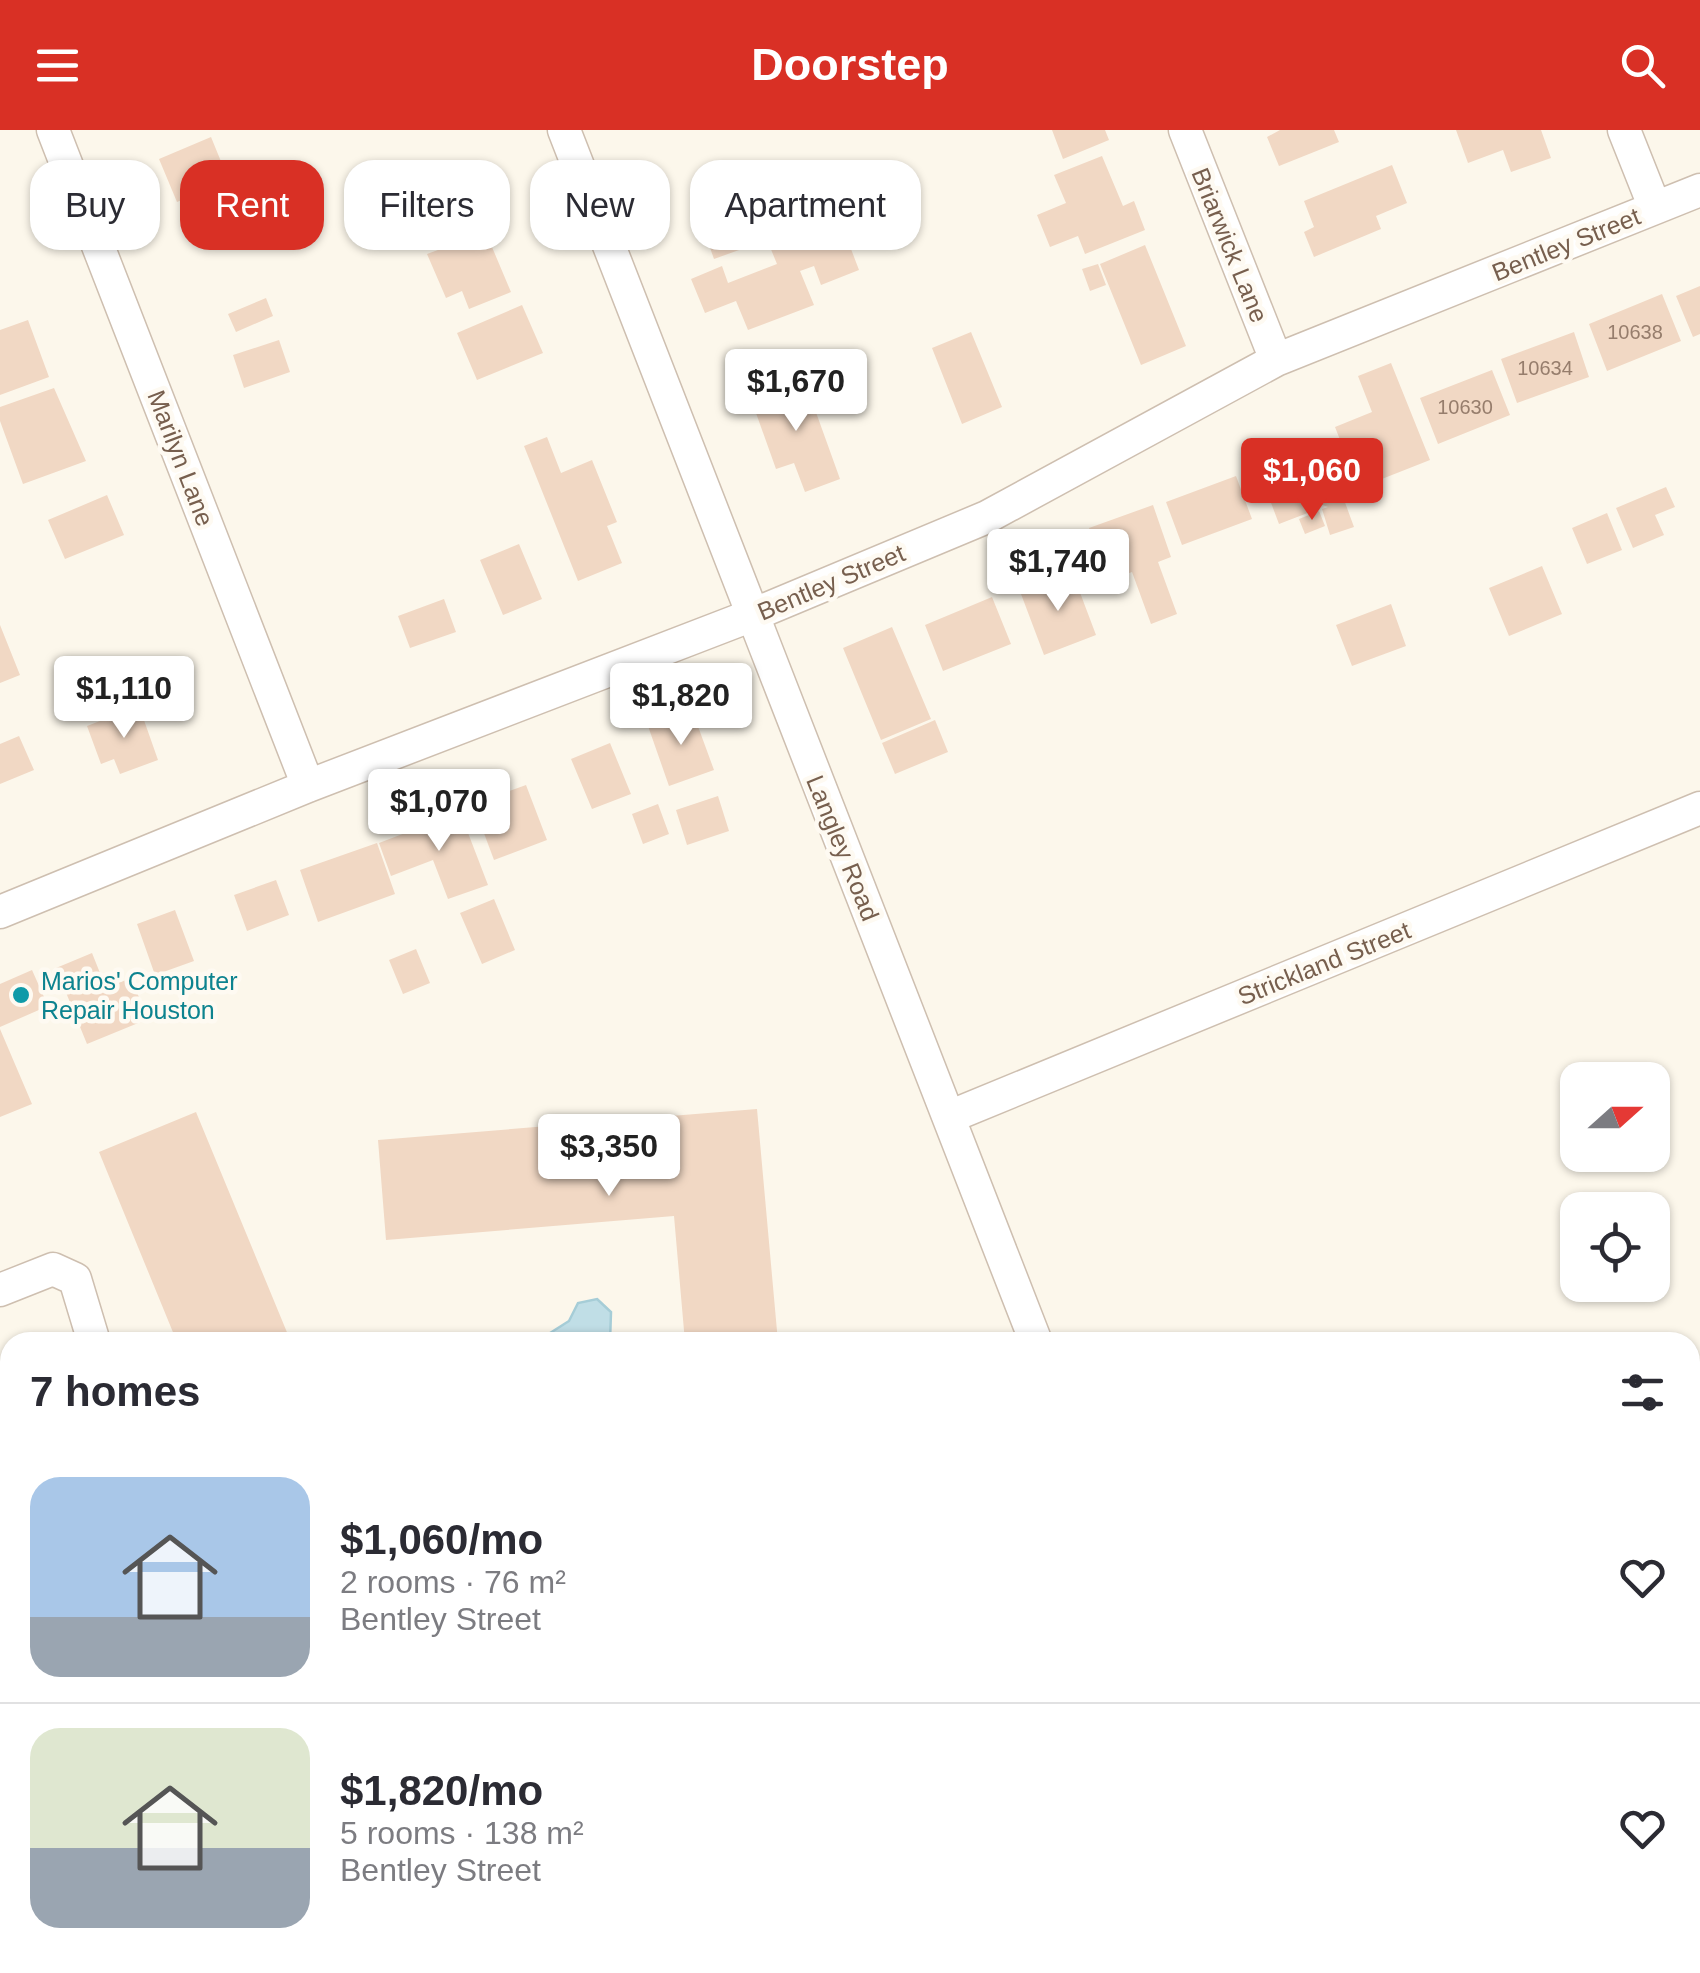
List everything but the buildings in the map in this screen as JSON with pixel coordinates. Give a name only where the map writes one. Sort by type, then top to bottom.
[{"type":"street","name":"Marilyn Lane","points":[[53,130],[308,786]]},
{"type":"street","name":"Langley Road","points":[[564,130],[750,616],[1032,1332]]},
{"type":"street","name":"Briarwick Lane","points":[[1184,130],[1276,360]]},
{"type":"street","points":[[1624,130],[1655,208]]},
{"type":"street","name":"Bentley Street","points":[[0,912],[308,786],[750,616],[988,516],[1276,360],[1700,190]]},
{"type":"street","name":"Strickland Street","points":[[949,1118],[1700,808]]},
{"type":"street","points":[[0,1290],[53,1269],[75,1279],[91,1332]]},
{"type":"water","points":[[597,1299],[611,1312],[610,1332],[552,1332],[569,1321],[578,1303]]},
{"type":"place","name":"Marios' Computer Repair Houston","points":[[21,995]]}]
